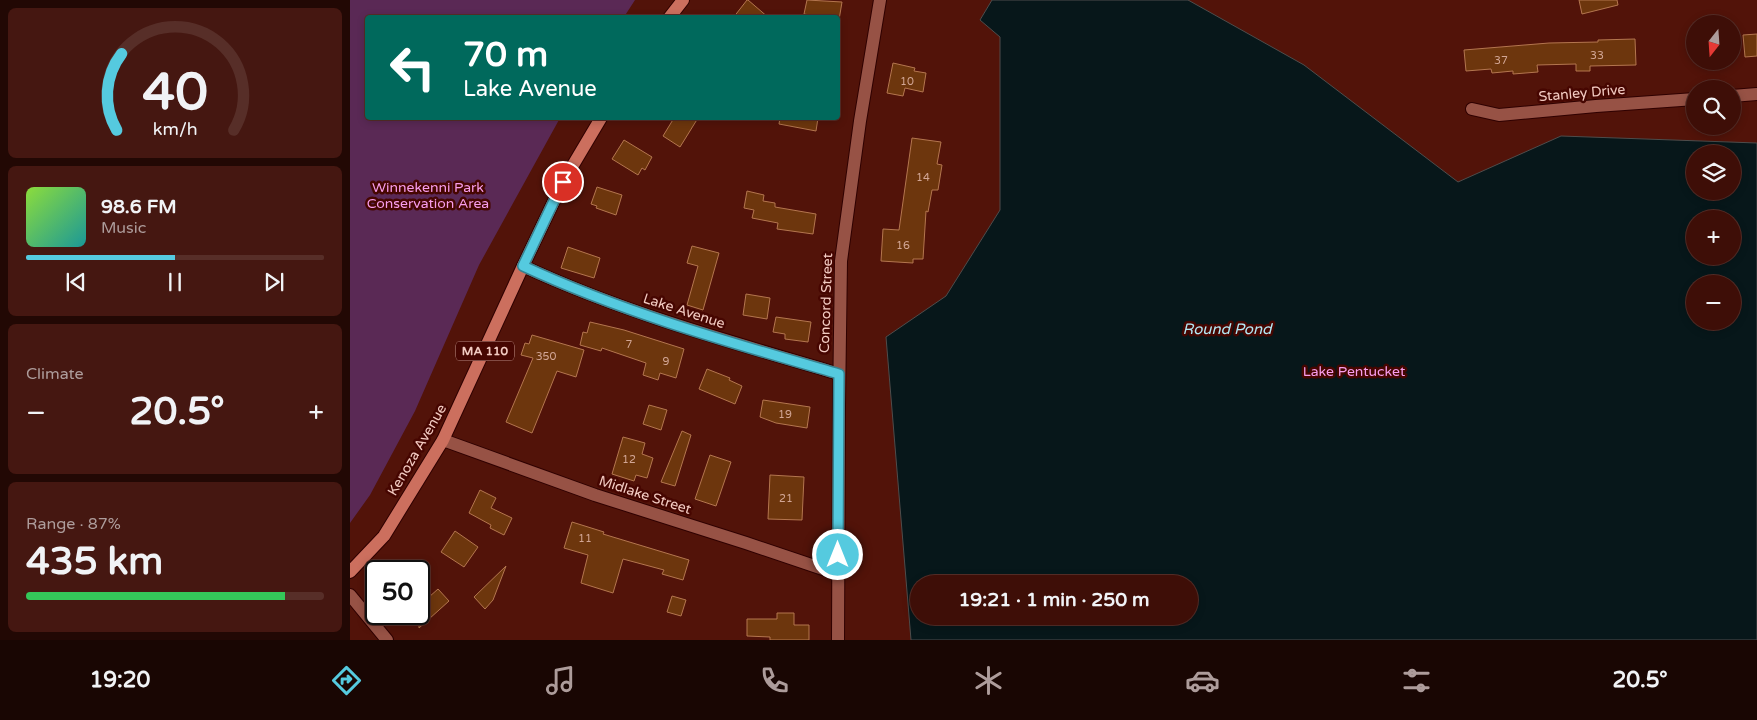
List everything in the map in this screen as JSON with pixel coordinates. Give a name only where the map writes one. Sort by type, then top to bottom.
[{"type":"main road","points":[[671,15],[683,0]]},
{"type":"main road","name":"Kenoza Avenue","points":[[350,572],[384,536],[443,440],[563,182],[600,120]]},
{"type":"street","name":"Concord Street","points":[[838,640],[841,262],[860,121],[880,0]]},
{"type":"street","points":[[1741,95],[1757,94]]},
{"type":"street","name":"Stanley Drive","points":[[1472,109],[1499,115],[1686,100]]},
{"type":"street","name":"Lake Avenue","points":[[523,266],[570,288],[656,318],[839,374]]},
{"type":"street","name":"Midlake Street","points":[[443,440],[595,495],[838,574]]},
{"type":"street","points":[[350,595],[387,640]]},
{"type":"green space","name":"Winnekenni Park Conservation Area","points":[[350,0],[635,0],[625,15],[365,15],[365,120],[559,120],[479,265],[415,411],[370,495],[350,523]]},
{"type":"water","name":"Round Pond","points":[[992,0],[1188,0],[1304,65],[1458,182],[1561,136],[1757,143],[1757,640],[911,640],[886,337],[946,296],[1000,210],[1000,37],[980,20]]},
{"type":"building","points":[[748,0],[766,15],[735,15]]},
{"type":"building","points":[[807,0],[842,2],[840,15],[804,14]]},
{"type":"building","points":[[1579,0],[1617,0],[1618,5],[1582,14]]},
{"type":"building","points":[[1757,34],[1757,56],[1745,57],[1743,35]]},
{"type":"building","points":[[1635,39],[1636,65],[1590,66],[1590,71],[1576,71],[1576,64],[1537,65],[1538,72],[1513,74],[1513,71],[1492,73],[1491,69],[1466,71],[1464,50],[1549,43]]},
{"type":"building","points":[[893,63],[915,68],[914,71],[926,73],[923,92],[905,88],[903,96],[887,93]]},
{"type":"building","points":[[673,120],[697,120],[680,147],[663,136]]},
{"type":"building","points":[[780,120],[818,120],[816,131],[779,124]]},
{"type":"building","points":[[912,138],[941,142],[937,164],[942,165],[938,190],[932,190],[928,212],[926,211],[923,259],[913,259],[913,263],[881,261],[883,229],[899,230]]},
{"type":"building","points":[[624,140],[652,157],[645,170],[642,168],[638,175],[612,159]]},
{"type":"building","points":[[597,187],[622,195],[616,215],[596,208],[597,206],[591,204]]},
{"type":"building","points":[[747,191],[764,195],[763,201],[775,203],[775,207],[816,214],[813,234],[777,229],[778,223],[752,218],[754,210],[744,208]]},
{"type":"building","points":[[692,246],[719,253],[703,310],[687,305],[698,266],[687,263]]},
{"type":"building","points":[[568,247],[600,258],[594,278],[561,268]]},
{"type":"building","points":[[746,294],[770,298],[767,319],[743,315]]},
{"type":"building","points":[[776,317],[811,322],[808,342],[785,339],[785,334],[773,332]]},
{"type":"building","points":[[590,322],[624,330],[684,349],[676,378],[660,373],[658,380],[643,375],[646,363],[602,348],[601,351],[580,345],[583,332],[587,333]]},
{"type":"building","points":[[532,335],[584,350],[576,377],[557,371],[532,433],[506,422],[533,358],[521,355],[525,343],[529,344]]},
{"type":"building","points":[[707,369],[730,378],[729,380],[742,386],[735,404],[699,389]]},
{"type":"building","points":[[763,400],[810,407],[807,428],[776,423],[760,417]]},
{"type":"building","points":[[649,405],[667,410],[661,430],[643,424]]},
{"type":"building","points":[[682,431],[691,435],[675,486],[661,482]]},
{"type":"building","points":[[623,437],[645,443],[642,454],[653,458],[647,478],[636,475],[634,481],[612,474]]},
{"type":"building","points":[[710,455],[731,462],[716,506],[695,499]]},
{"type":"building","points":[[770,475],[804,477],[802,520],[768,519]]},
{"type":"building","points":[[480,490],[496,498],[491,508],[512,518],[504,535],[490,528],[491,525],[469,513]]},
{"type":"building","points":[[572,522],[604,532],[603,534],[689,560],[683,580],[662,574],[664,570],[623,559],[613,593],[581,583],[588,555],[564,548]]},
{"type":"building","points":[[455,531],[478,547],[464,567],[441,552]]},
{"type":"building","points":[[506,566],[493,600],[485,609],[474,597]]},
{"type":"building","points":[[438,589],[449,601],[430,618],[430,596]]},
{"type":"building","points":[[672,596],[686,600],[681,616],[667,612]]},
{"type":"building","points":[[777,613],[794,613],[794,625],[809,625],[809,640],[770,640],[770,637],[747,636],[747,619],[777,619]]},
{"type":"route","points":[[563,182],[523,266],[570,288],[656,318],[839,374],[838,555]]},
{"type":"park label","name":"Lake Pentucket","points":[[1354,371]]}]
